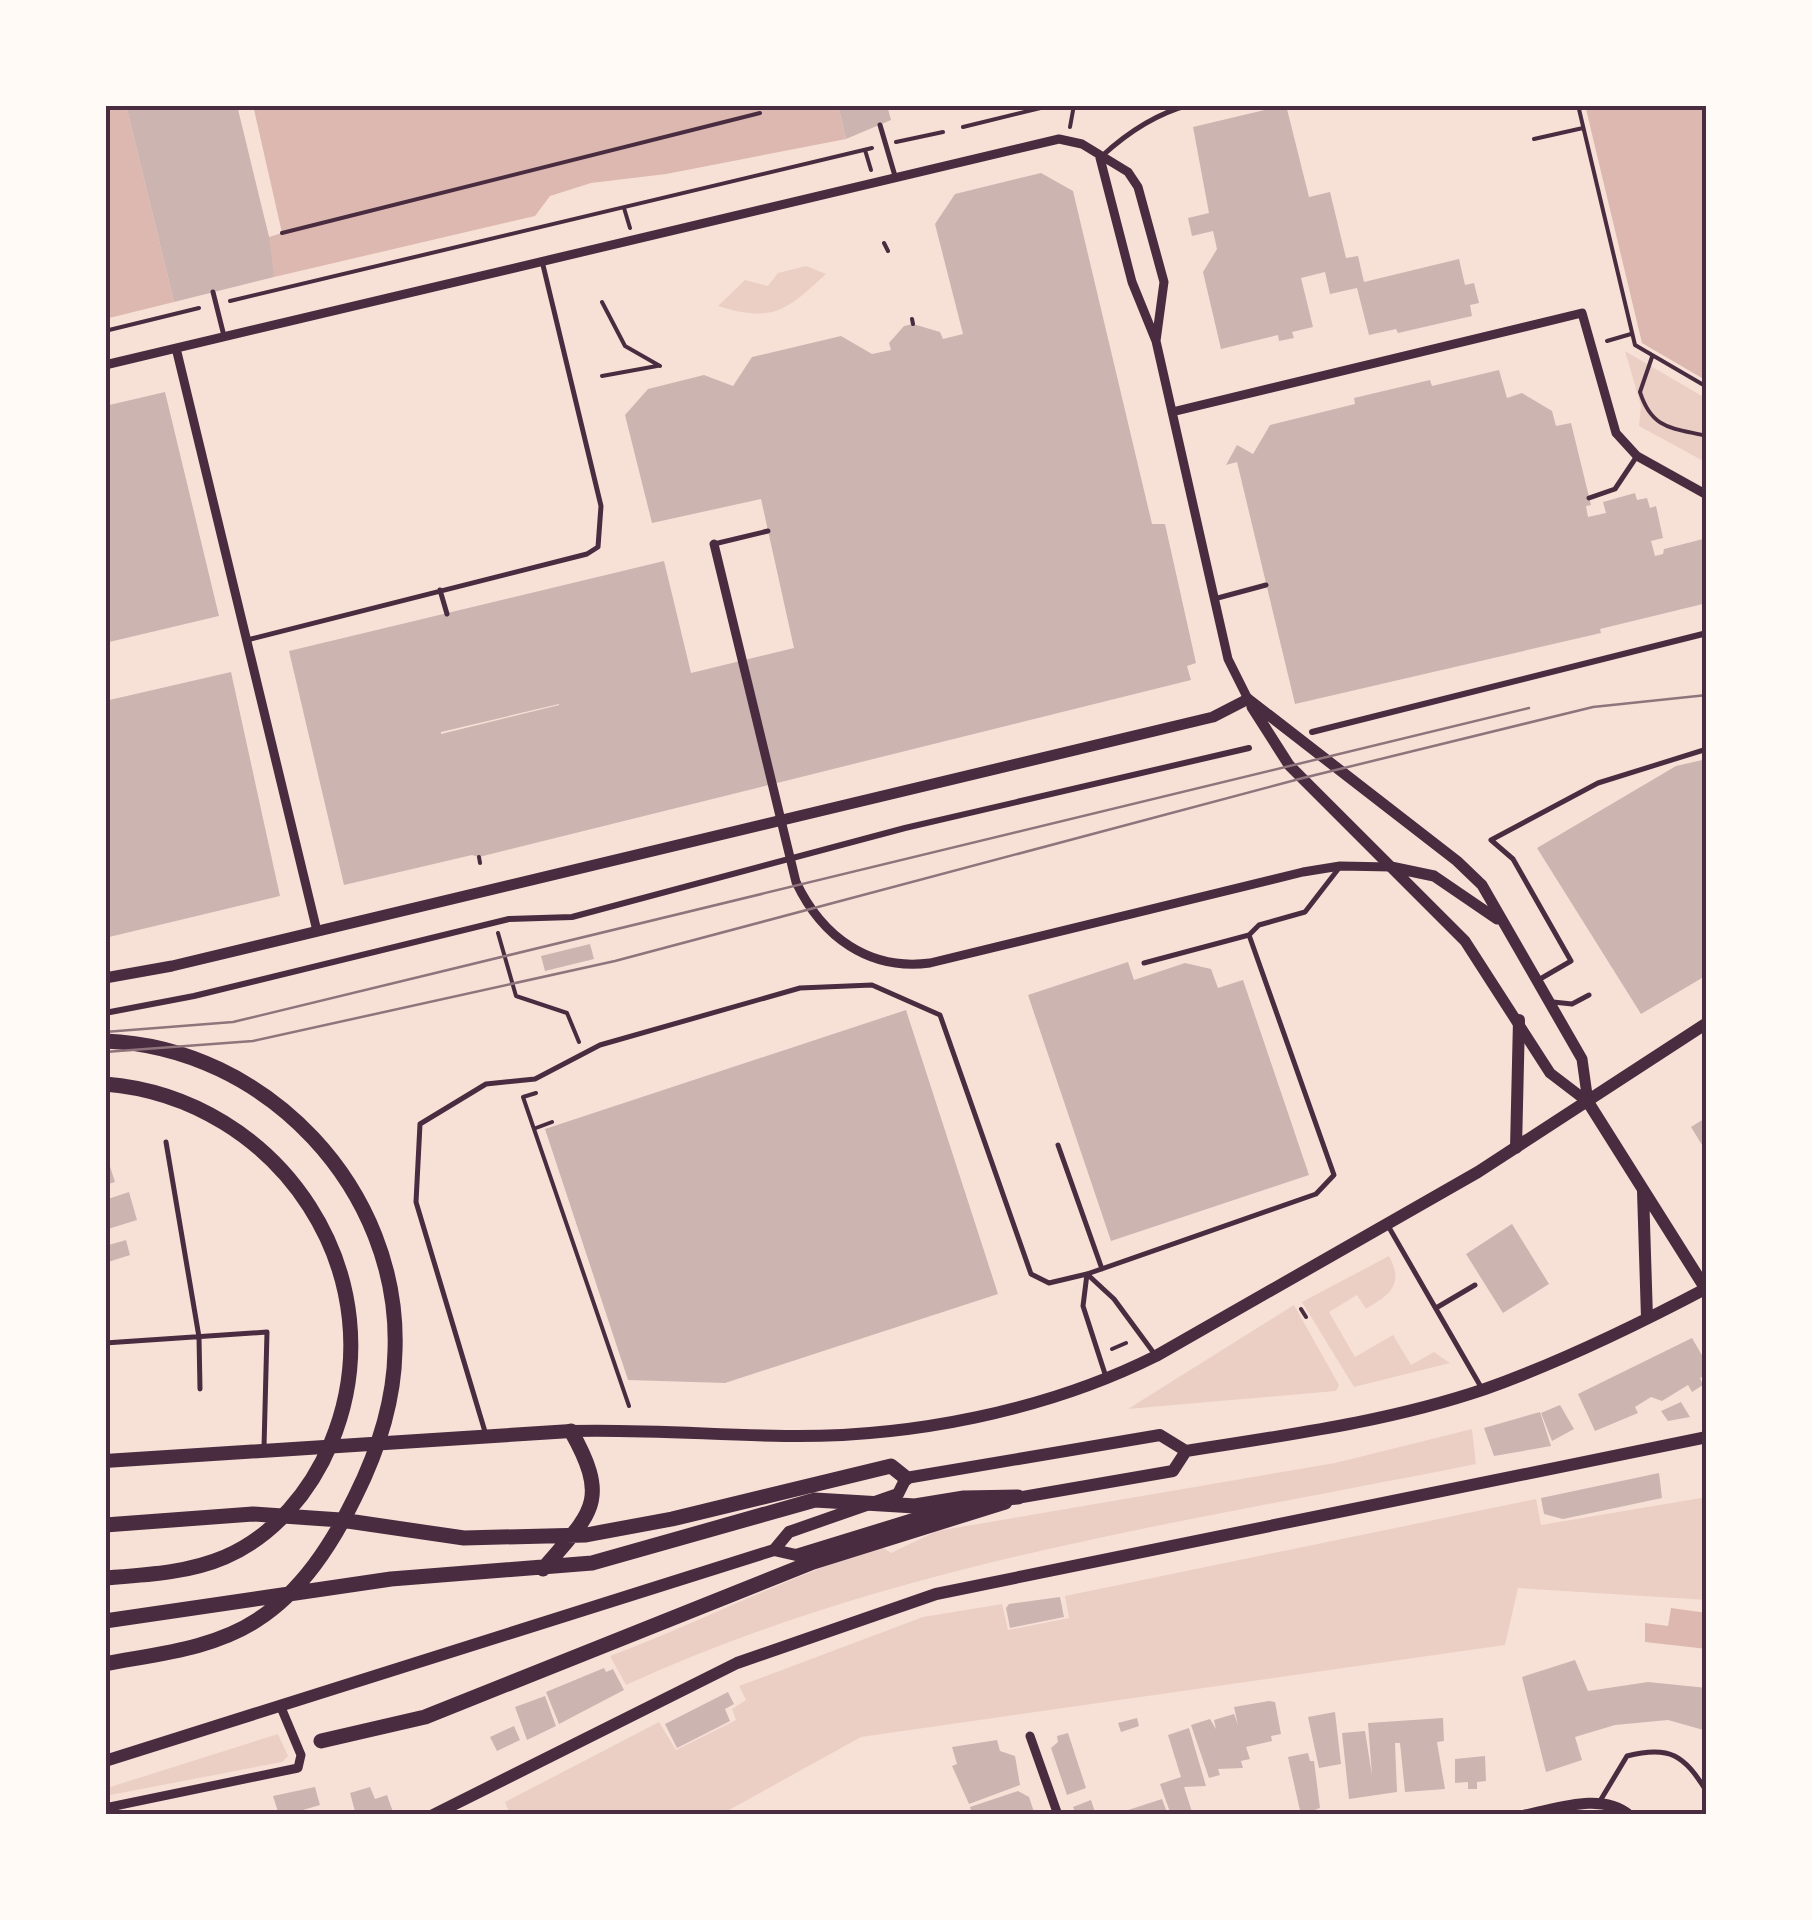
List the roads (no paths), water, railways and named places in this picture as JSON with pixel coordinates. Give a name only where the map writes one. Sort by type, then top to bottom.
[{"type":"highway","points":[[105,1040],[185,1055],[240,1080],[286,1110],[324,1150],[357,1196],[387,1272],[395,1351],[382,1433],[361,1485],[328,1545],[275,1608],[219,1639],[105,1664]]},
{"type":"highway","points":[[105,1084],[171,1096],[243,1133],[274,1158],[306,1198],[341,1270],[351,1362],[335,1435],[306,1490],[256,1539],[199,1566],[105,1578]]},
{"type":"highway","points":[[543,1569],[572,1535],[595,1492],[592,1470],[572,1431]]},
{"type":"highway","points":[[105,1525],[252,1514],[341,1520],[464,1538],[572,1535],[628,1529],[891,1466],[906,1478]]},
{"type":"highway","points":[[105,1621],[391,1579],[543,1569],[619,1556],[825,1498],[915,1506],[964,1498],[1018,1497]]},
{"type":"highway","points":[[321,1741],[425,1717],[812,1562],[1018,1497]]},
{"type":"main road","points":[[1516,1148],[1519,1020]]},
{"type":"main road","points":[[105,1461],[572,1431],[786,1436],[876,1432],[999,1410],[1107,1378],[1156,1356],[1516,1148],[1705,1026]]},
{"type":"main road","points":[[774,1550],[789,1532],[898,1494],[906,1478],[1160,1434],[1186,1451],[1335,1428],[1483,1390],[1706,1289],[1588,1102]]},
{"type":"main road","points":[[1643,1190],[1648,1318]]},
{"type":"main road","points":[[433,1815],[736,1663],[936,1594],[1707,1437]]},
{"type":"main road","points":[[105,1761],[774,1550],[796,1555],[926,1515],[1173,1471],[1186,1451]]},
{"type":"street","points":[[105,365],[1048,140],[1075,142],[1128,172],[1145,205],[1164,282],[1156,341]]},
{"type":"street","points":[[1100,158],[1132,282],[1156,341],[1230,669],[1278,751],[1465,940],[1550,1073],[1588,1102]]},
{"type":"street","points":[[1172,412],[1582,313],[1608,416],[1622,441],[1637,456],[1707,495]]},
{"type":"street","points":[[176,348],[317,931]]},
{"type":"street","points":[[714,544],[796,882],[826,928],[847,946],[883,961],[919,965],[1340,866],[1391,867],[1434,876],[1503,923]]},
{"type":"street","points":[[1312,732],[1707,634]]},
{"type":"street","points":[[1248,700],[1467,869],[1482,885],[1582,1059],[1588,1102]]},
{"type":"street","points":[[105,978],[317,931],[1212,716],[1248,700]]},
{"type":"street","points":[[105,1013],[194,996],[495,922],[572,917],[905,828],[1250,748]]},
{"type":"street","points":[[105,1808],[298,1768],[301,1755],[280,1704]]},
{"type":"street","points":[[1030,1736],[1058,1815]]},
{"type":"street","points":[[1525,1815],[1600,1802],[1618,1806],[1629,1815]]},
{"type":"lane","points":[[1100,158],[1122,137],[1188,105]]},
{"type":"lane","points":[[880,125],[895,176]]},
{"type":"lane","points":[[245,640],[587,554],[598,547],[600,506],[542,261]]},
{"type":"lane","points":[[213,292],[224,336]]},
{"type":"lane","points":[[1589,498],[1615,489],[1637,456]]},
{"type":"lane","points":[[714,544],[768,531]]},
{"type":"lane","points":[[1214,598],[1266,585]]},
{"type":"lane","points":[[440,590],[446,614]]},
{"type":"lane","points":[[1538,980],[1570,961],[1513,858],[1492,840],[1598,783],[1707,750]]},
{"type":"lane","points":[[1144,962],[1249,935],[1259,926],[1305,912],[1340,866]]},
{"type":"lane","points":[[486,1436],[416,1202],[420,1124],[486,1084],[535,1080],[583,1052],[800,988],[872,985],[940,1016],[1031,1274],[1050,1283],[1088,1274],[1316,1194],[1334,1175],[1249,935]]},
{"type":"lane","points":[[1550,1002],[1572,1004],[1589,994]]},
{"type":"lane","points":[[166,1142],[199,1337],[200,1389]]},
{"type":"lane","points":[[1058,1144],[1102,1269]]},
{"type":"lane","points":[[1387,1224],[1483,1390]]},
{"type":"lane","points":[[1088,1274],[1114,1299],[1156,1356]]},
{"type":"lane","points":[[1088,1274],[1083,1306],[1107,1378]]},
{"type":"lane","points":[[1436,1308],[1474,1285]]},
{"type":"lane","points":[[105,1343],[267,1332],[264,1451]]},
{"type":"lane","points":[[1600,1802],[1626,1756],[1655,1749],[1688,1762],[1707,1792]]},
{"type":"tram line","points":[[105,1052],[253,1041],[615,961],[1303,778],[1593,707],[1707,695]]},
{"type":"tram line","points":[[105,1032],[233,1022],[1529,708]]}]
